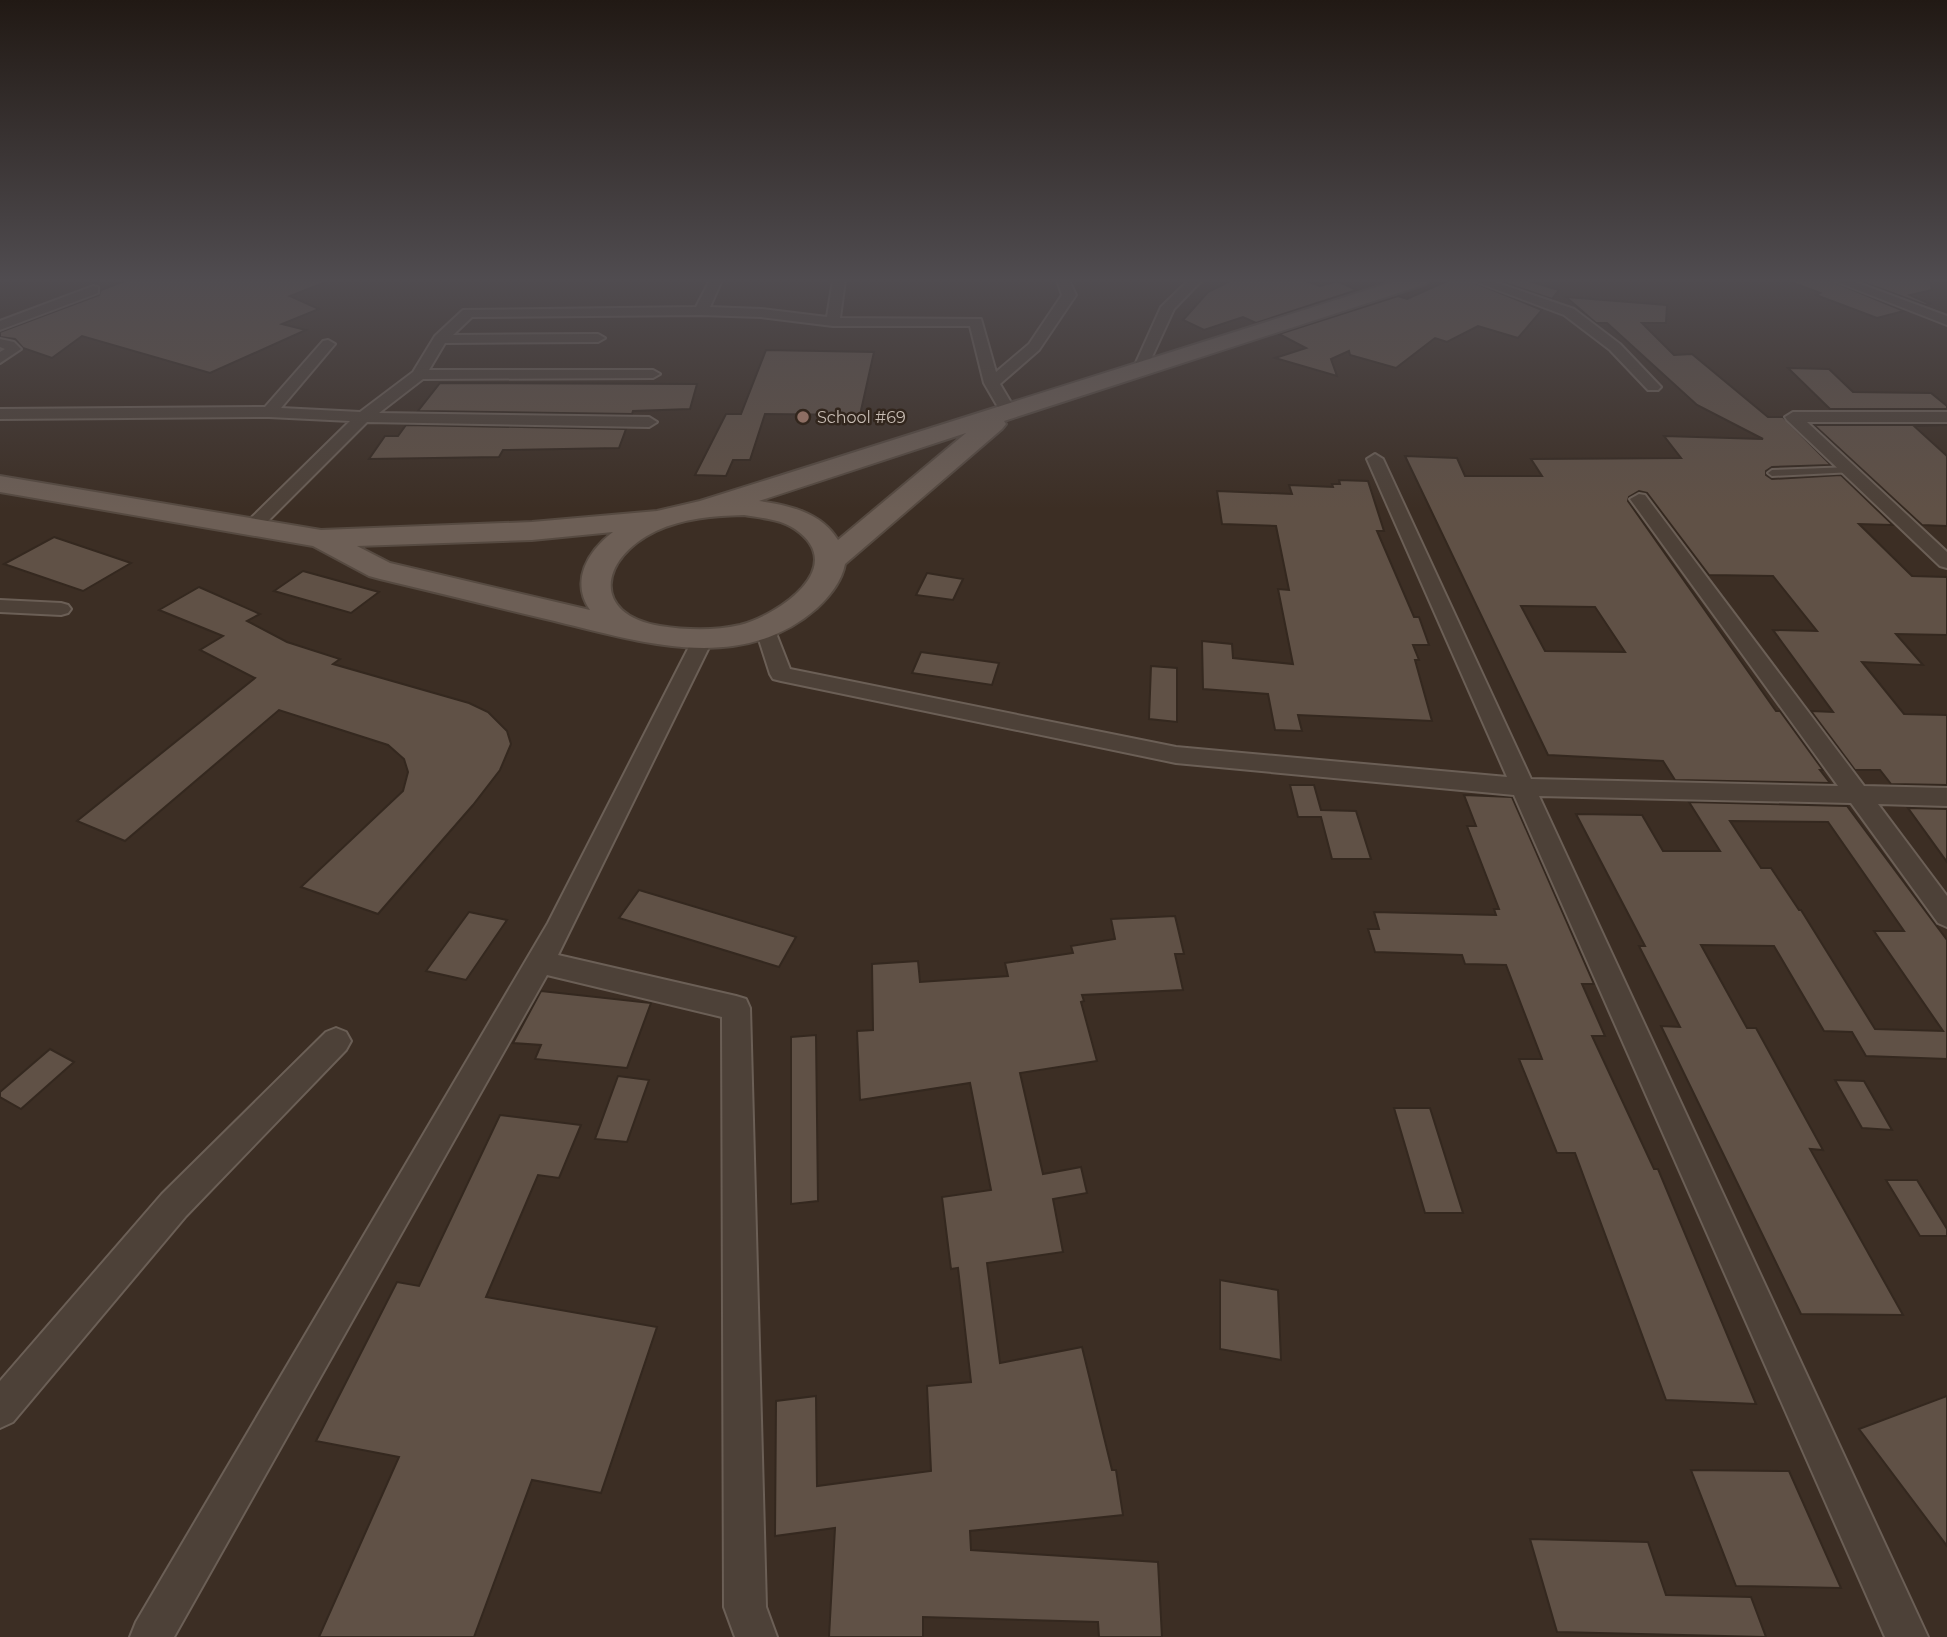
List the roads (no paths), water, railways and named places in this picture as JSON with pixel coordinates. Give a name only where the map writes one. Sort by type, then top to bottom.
[{"type":"main road","points":[[0,484],[321,539],[532,531],[659,519],[708,508],[1178,356]]},
{"type":"main road","points":[[831,560],[1009,411]]},
{"type":"main road","points":[[321,539],[380,570],[546,611],[671,638],[704,639],[765,627],[793,613],[815,597],[827,579],[831,560],[824,540],[805,523],[778,512],[744,507],[708,508]]},
{"type":"main road","points":[[659,519],[629,534],[607,553],[596,574],[596,596],[610,615],[627,625],[636,630],[671,638]]},
{"type":"street","points":[[269,412],[317,356]]},
{"type":"street","points":[[252,527],[363,417],[419,375],[429,356]]},
{"type":"street","points":[[985,356],[992,383],[1009,411]]},
{"type":"street","points":[[992,383],[1023,356]]},
{"type":"street","points":[[1141,368],[1146,356]]},
{"type":"street","points":[[1624,356],[1653,387]]},
{"type":"street","points":[[419,375],[653,374]]},
{"type":"street","points":[[0,414],[269,412],[363,417],[649,422]]},
{"type":"street","points":[[1947,417],[1793,416],[1947,562]]},
{"type":"street","points":[[1375,459],[1907,1637]]},
{"type":"street","points":[[1639,499],[1947,916]]},
{"type":"street","points":[[0,606],[61,608]]},
{"type":"street","points":[[765,627],[781,674],[1176,755],[1524,787],[1947,797]]},
{"type":"street","points":[[151,1637],[540,962],[704,639]]},
{"type":"street","points":[[540,962],[736,1008],[745,1607],[756,1637]]},
{"type":"street","points":[[0,1409],[174,1205],[336,1041]]},
{"type":"lane","points":[[1772,473],[1851,470]]},
{"type":"place","name":"School #69","points":[[803,417]]}]
